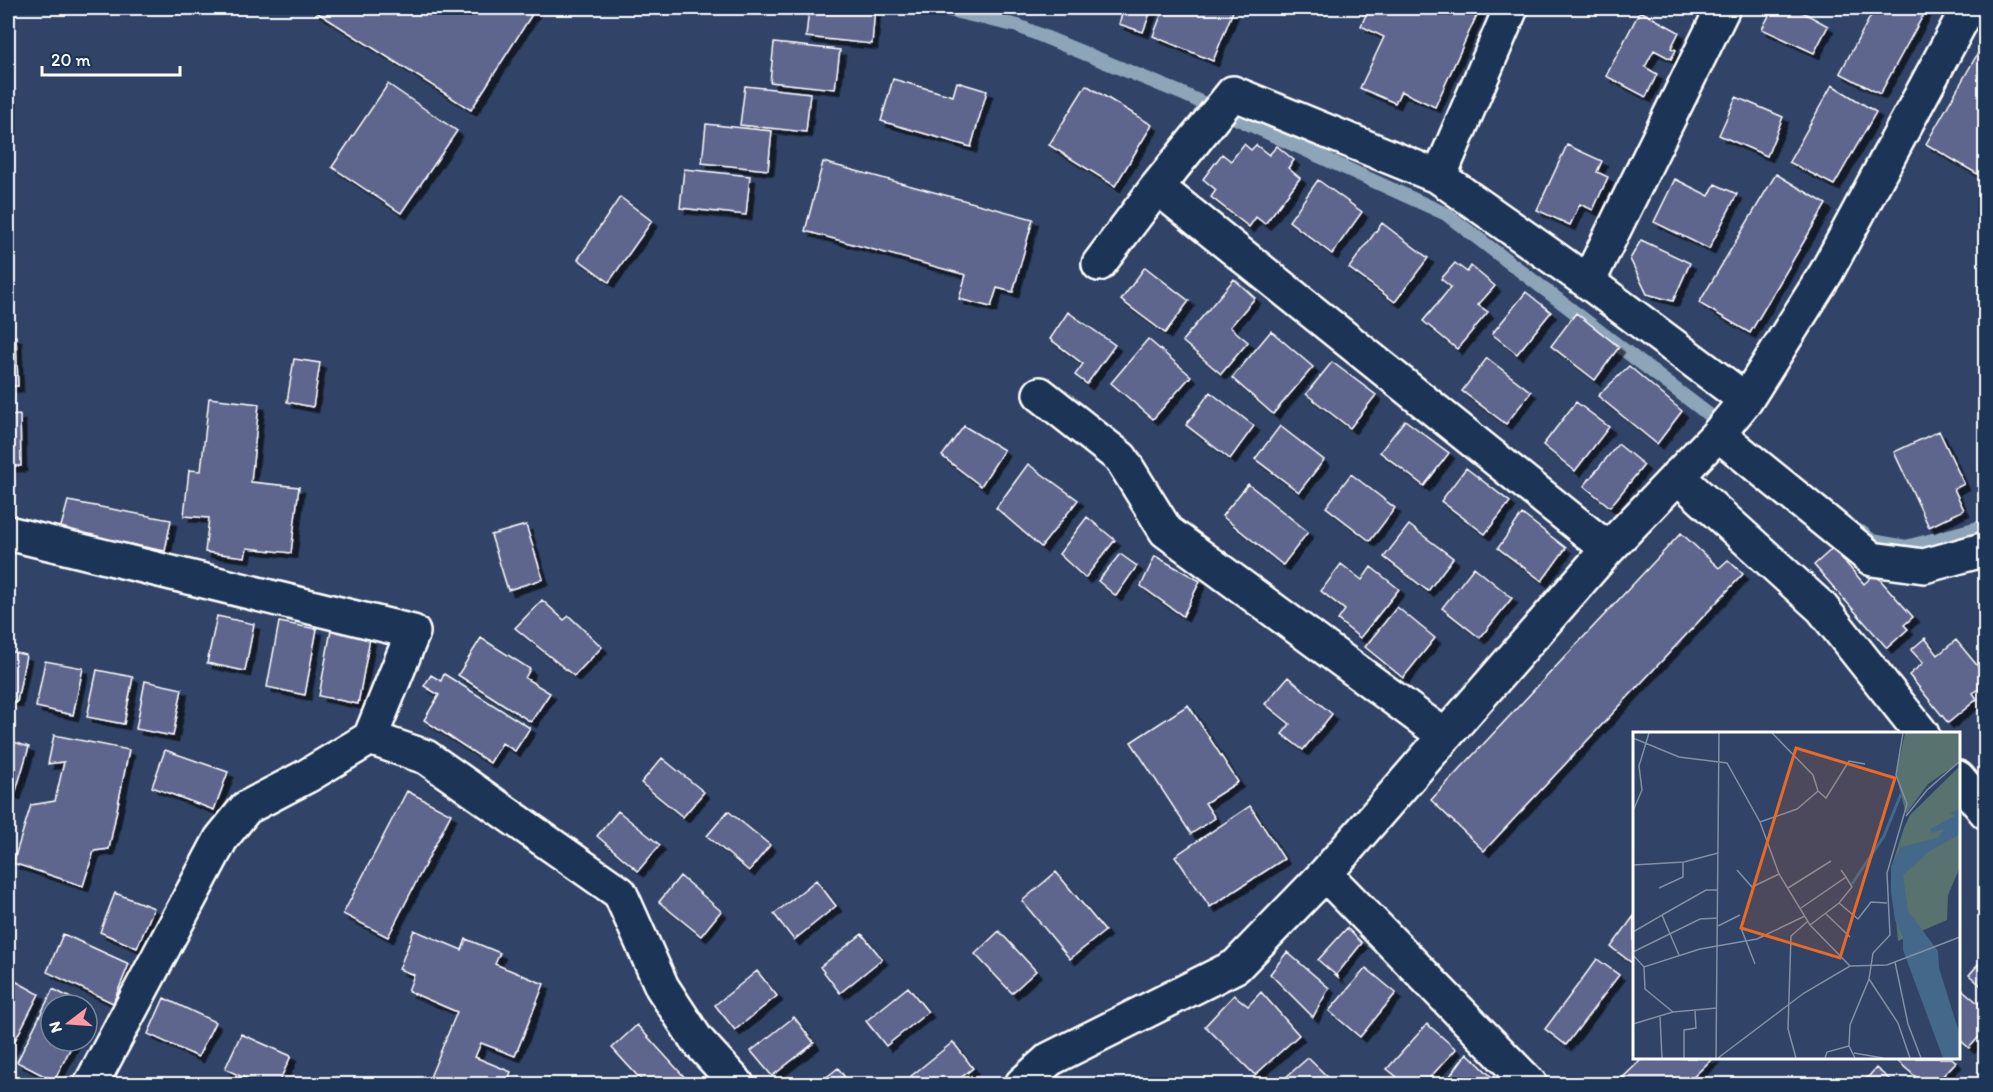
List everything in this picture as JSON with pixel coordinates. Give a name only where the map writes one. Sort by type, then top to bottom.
[{"type":"street","points":[[1439,177],[1511,8]]},
{"type":"street","points":[[1588,282],[1723,8]]},
{"type":"street","points":[[1022,1084],[1050,1059],[1236,966],[1325,874],[1608,549],[1718,434],[1746,400],[1826,273],[1968,8]]},
{"type":"street","points":[[1099,264],[1157,187],[1233,93],[1439,177],[1588,282],[1746,400]]},
{"type":"street","points":[[1157,187],[1608,549]]},
{"type":"street","points":[[1040,394],[1121,458],[1166,531],[1445,736]]},
{"type":"street","points":[[1718,434],[1872,559],[1924,566],[1986,549]]},
{"type":"street","points":[[1677,476],[1821,608],[1920,732]]},
{"type":"street","points":[[8,533],[413,632],[370,738],[307,776],[246,808],[221,839],[91,1084]]},
{"type":"street","points":[[370,738],[426,757],[620,892],[662,987],[696,1039],[737,1084]]},
{"type":"street","points":[[1960,779],[1986,812]]},
{"type":"street","points":[[1325,874],[1530,1084]]},
{"type":"building","points":[[310,8],[536,8],[471,110]]},
{"type":"building","points":[[809,8],[875,8],[872,44],[806,37]]},
{"type":"building","points":[[1124,8],[1152,8],[1143,32],[1119,24]]},
{"type":"building","points":[[1164,8],[1225,8],[1233,11],[1213,61],[1153,36]]},
{"type":"building","points":[[1369,8],[1480,8],[1435,107],[1401,91],[1395,103],[1360,88],[1384,37],[1361,26]]},
{"type":"building","points":[[1773,8],[1795,8],[1828,26],[1814,53],[1762,29]]},
{"type":"building","points":[[1875,8],[1921,8],[1926,10],[1880,94],[1840,73]]},
{"type":"building","points":[[1640,11],[1679,32],[1671,48],[1676,50],[1671,59],[1654,50],[1645,67],[1657,74],[1646,97],[1606,76]]},
{"type":"building","points":[[774,43],[840,50],[835,89],[770,82]]},
{"type":"building","points":[[1982,46],[1986,49],[1986,179],[1926,144]]},
{"type":"building","points":[[893,79],[953,96],[957,82],[987,91],[971,147],[881,121]]},
{"type":"building","points":[[388,84],[457,131],[401,213],[332,167]]},
{"type":"building","points":[[1086,85],[1152,125],[1115,186],[1049,145]]},
{"type":"building","points":[[1832,85],[1876,112],[1834,185],[1789,162]]},
{"type":"building","points":[[745,86],[810,93],[806,132],[740,125]]},
{"type":"building","points":[[1736,97],[1783,117],[1767,156],[1719,135]]},
{"type":"building","points":[[706,124],[772,131],[768,170],[702,163]]},
{"type":"building","points":[[1244,144],[1251,150],[1256,145],[1269,155],[1277,146],[1294,160],[1288,168],[1300,178],[1265,224],[1256,217],[1249,227],[1211,197],[1216,190],[1203,179],[1222,154],[1231,161]]},
{"type":"building","points":[[1567,145],[1602,161],[1597,172],[1608,177],[1593,210],[1580,204],[1570,225],[1537,210]]},
{"type":"building","points":[[823,162],[1033,219],[1013,292],[997,288],[991,307],[959,299],[966,275],[805,231]]},
{"type":"building","points":[[684,169],[750,176],[746,215],[680,208]]},
{"type":"building","points":[[1776,174],[1826,204],[1750,333],[1699,303]]},
{"type":"building","points":[[1675,179],[1709,196],[1715,184],[1737,194],[1709,249],[1654,222]]},
{"type":"building","points":[[1318,180],[1362,212],[1332,254],[1289,221]]},
{"type":"building","points":[[620,197],[652,221],[609,282],[578,259]]},
{"type":"building","points":[[1382,223],[1428,258],[1395,302],[1349,268]]},
{"type":"building","points":[[1641,240],[1690,263],[1673,301],[1647,294],[1630,259]]},
{"type":"building","points":[[1455,263],[1467,272],[1471,266],[1495,286],[1478,305],[1488,312],[1457,349],[1423,321],[1451,287],[1441,279]]},
{"type":"building","points":[[1145,267],[1189,301],[1165,333],[1121,300]]},
{"type":"building","points":[[1234,279],[1255,298],[1230,327],[1248,342],[1221,374],[1182,341]]},
{"type":"building","points":[[1526,292],[1551,312],[1517,354],[1492,334]]},
{"type":"building","points":[[1068,312],[1115,345],[1087,384],[1075,375],[1083,364],[1050,339]]},
{"type":"building","points":[[1576,313],[1619,347],[1595,380],[1551,346]]},
{"type":"building","points":[[1271,331],[1313,367],[1273,414],[1232,378]]},
{"type":"building","points":[[16,336],[18,386],[8,387],[8,337]]},
{"type":"building","points":[[1148,339],[1191,376],[1153,419],[1111,383]]},
{"type":"building","points":[[1487,358],[1531,392],[1506,424],[1462,391]]},
{"type":"building","points":[[294,359],[320,363],[313,407],[287,402]]},
{"type":"building","points":[[1332,362],[1376,395],[1350,428],[1306,394]]},
{"type":"building","points":[[1629,366],[1682,411],[1657,444],[1598,396]]},
{"type":"building","points":[[1210,392],[1254,426],[1230,459],[1186,425]]},
{"type":"building","points":[[209,398],[259,404],[251,482],[299,487],[291,553],[247,548],[245,557],[205,552],[209,518],[184,516],[189,470],[201,471]]},
{"type":"building","points":[[1576,402],[1609,427],[1575,471],[1543,445]]},
{"type":"building","points":[[20,415],[21,466],[8,466],[8,416]]},
{"type":"building","points":[[1405,420],[1449,453],[1424,486],[1380,452]]},
{"type":"building","points":[[964,426],[1004,450],[981,486],[942,456]]},
{"type":"building","points":[[1280,426],[1324,460],[1299,492],[1255,459]]},
{"type":"building","points":[[1939,431],[1964,484],[1954,489],[1964,510],[1929,527],[1894,452]]},
{"type":"building","points":[[1618,444],[1644,465],[1610,507],[1584,486]]},
{"type":"building","points":[[1028,464],[1078,500],[1041,547],[996,508]]},
{"type":"building","points":[[1466,468],[1510,502],[1485,534],[1441,501]]},
{"type":"building","points":[[1351,474],[1395,508],[1370,541],[1326,507]]},
{"type":"building","points":[[1248,484],[1308,532],[1283,565],[1222,516]]},
{"type":"building","points":[[68,501],[171,520],[165,551],[60,530]]},
{"type":"building","points":[[1522,514],[1566,548],[1542,581],[1498,548]]},
{"type":"building","points":[[1087,517],[1115,540],[1085,578],[1059,554]]},
{"type":"building","points":[[526,525],[543,579],[508,590],[491,535]]},
{"type":"building","points":[[1409,525],[1453,558],[1428,591],[1384,557]]},
{"type":"building","points":[[1681,533],[1719,568],[1728,560],[1743,574],[1484,851],[1431,800]]},
{"type":"building","points":[[1833,548],[1864,584],[1875,574],[1913,617],[1904,625],[1908,629],[1887,648],[1814,565]]},
{"type":"building","points":[[1120,554],[1137,566],[1116,596],[1098,581]]},
{"type":"building","points":[[1155,556],[1200,581],[1183,616],[1141,586]]},
{"type":"building","points":[[1341,564],[1362,580],[1371,567],[1399,589],[1360,638],[1338,620],[1345,610],[1321,591]]},
{"type":"building","points":[[1474,567],[1512,598],[1480,638],[1442,608]]},
{"type":"building","points":[[542,600],[564,620],[569,616],[602,647],[574,676],[515,628]]},
{"type":"building","points":[[1397,607],[1435,638],[1403,678],[1365,647]]},
{"type":"building","points":[[217,616],[254,624],[245,671],[207,663]]},
{"type":"building","points":[[279,622],[317,629],[305,695],[267,687]]},
{"type":"building","points":[[331,630],[370,638],[358,704],[319,696]]},
{"type":"building","points":[[481,638],[530,669],[525,678],[550,693],[531,722],[458,675]]},
{"type":"building","points":[[1925,638],[1938,655],[1956,640],[1986,676],[1986,683],[1973,693],[1977,699],[1948,723],[1909,675],[1923,663],[1911,650]]},
{"type":"building","points":[[8,651],[26,655],[17,702],[8,700]]},
{"type":"building","points":[[45,661],[83,668],[73,715],[36,707]]},
{"type":"building","points":[[97,670],[133,677],[124,724],[87,717]]},
{"type":"building","points":[[444,674],[530,728],[515,751],[502,743],[490,763],[424,720],[439,695],[424,686],[431,675],[441,681]]},
{"type":"building","points":[[1288,677],[1332,714],[1303,750],[1282,734],[1290,724],[1265,704]]},
{"type":"building","points":[[145,681],[182,689],[173,736],[136,729]]},
{"type":"building","points":[[1188,705],[1238,782],[1205,803],[1215,818],[1191,834],[1131,742]]},
{"type":"building","points":[[54,735],[129,750],[109,849],[94,851],[83,886],[13,863],[31,805],[55,801],[64,762],[48,764]]},
{"type":"building","points":[[8,740],[29,747],[15,794],[8,792]]},
{"type":"building","points":[[165,750],[228,772],[214,810],[152,787]]},
{"type":"building","points":[[662,758],[704,792],[683,817],[641,783]]},
{"type":"building","points":[[407,791],[451,814],[388,937],[343,914]]},
{"type":"building","points":[[1250,806],[1284,859],[1210,907],[1175,856]]},
{"type":"building","points":[[618,811],[660,845],[638,871],[597,836]]},
{"type":"building","points":[[728,811],[770,845],[749,871],[707,836]]},
{"type":"building","points":[[1056,872],[1105,931],[1070,959],[1022,901]]},
{"type":"building","points":[[680,876],[721,911],[701,936],[659,902]]},
{"type":"building","points":[[816,880],[836,906],[794,940],[774,914]]},
{"type":"building","points":[[115,893],[154,908],[137,948],[100,932]]},
{"type":"building","points":[[1633,917],[1632,963],[1611,947]]},
{"type":"building","points":[[1347,928],[1362,943],[1337,974],[1338,977],[1318,960]]},
{"type":"building","points":[[414,930],[462,950],[466,939],[500,953],[495,964],[544,984],[515,1056],[481,1043],[475,1057],[511,1072],[506,1084],[433,1084],[428,1082],[457,1012],[408,991],[414,975],[399,969]]},
{"type":"building","points":[[999,931],[1036,971],[1012,993],[975,954]]},
{"type":"building","points":[[63,934],[129,964],[113,1003],[99,996],[99,993],[92,993],[47,972]]},
{"type":"building","points":[[862,934],[882,959],[840,993],[820,967]]},
{"type":"building","points":[[1287,952],[1329,988],[1313,1017],[1270,974]]},
{"type":"building","points":[[1986,956],[1986,990],[1969,975]]},
{"type":"building","points":[[1597,959],[1619,975],[1566,1045],[1545,1029]]},
{"type":"building","points":[[1366,968],[1396,993],[1360,1037],[1329,1011]]},
{"type":"building","points":[[757,971],[777,996],[735,1030],[715,1005]]},
{"type":"building","points":[[8,977],[39,994],[8,1054]]},
{"type":"building","points":[[908,987],[928,1012],[886,1046],[866,1021]]},
{"type":"building","points":[[1960,988],[1986,1010],[1986,1029],[1969,1048],[1960,1040]]},
{"type":"building","points":[[1261,992],[1299,1035],[1255,1075],[1205,1026],[1234,995],[1248,1006]]},
{"type":"building","points":[[164,998],[215,1022],[198,1057],[148,1034]]},
{"type":"building","points":[[39,1017],[39,1053],[68,1053],[54,1081],[17,1062]]},
{"type":"building","points":[[794,1017],[814,1043],[772,1076],[751,1051]]},
{"type":"building","points":[[1427,1024],[1456,1049],[1424,1084],[1406,1084],[1387,1069]]},
{"type":"building","points":[[637,1025],[689,1082],[686,1084],[645,1084],[612,1048]]},
{"type":"building","points":[[241,1034],[291,1056],[278,1084],[258,1084],[225,1069]]},
{"type":"building","points":[[953,1042],[973,1068],[953,1084],[918,1084],[911,1076]]},
{"type":"building","points":[[1467,1053],[1499,1084],[1444,1084]]},
{"type":"building","points":[[1308,1058],[1335,1084],[1278,1084]]},
{"type":"building","points":[[1642,1059],[1712,1059],[1686,1084],[1616,1084]]},
{"type":"building","points":[[1895,1059],[1953,1059],[1956,1062],[1935,1084],[1924,1084]]},
{"type":"building","points":[[838,1068],[850,1084],[818,1084]]},
{"type":"building","points":[[1876,1068],[1895,1084],[1862,1084]]},
{"type":"waterway","points":[[941,8],[1018,26],[1181,93],[1446,214],[1725,427]]},
{"type":"waterway","points":[[1861,532],[1872,541],[1906,547],[1986,526]]}]
